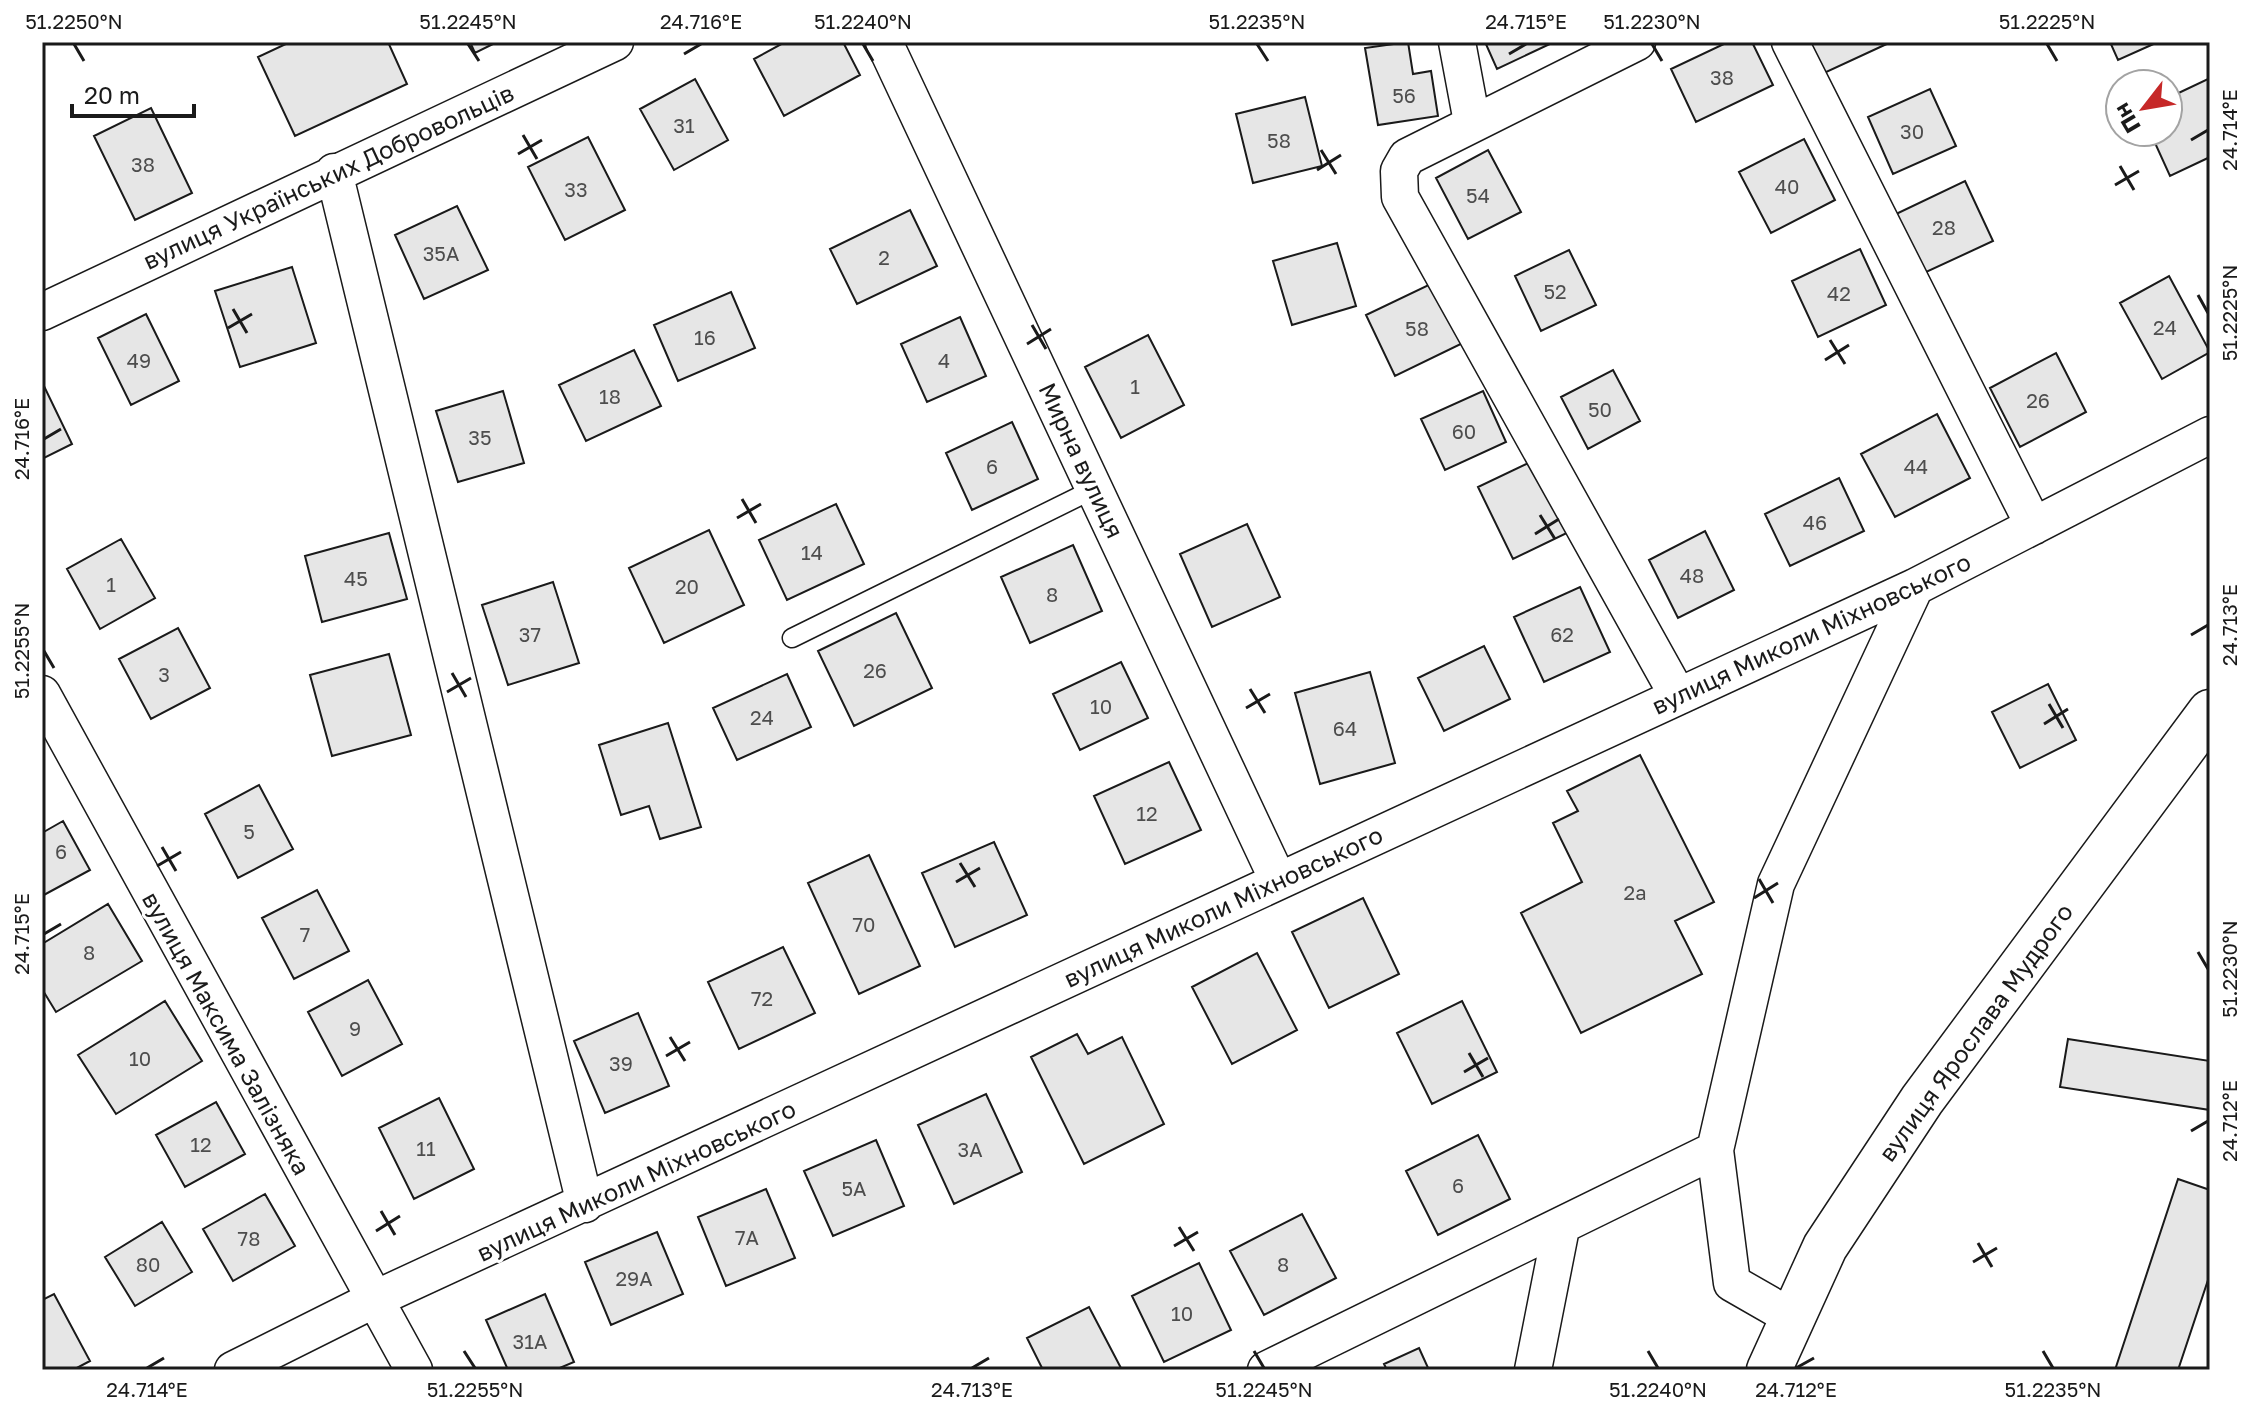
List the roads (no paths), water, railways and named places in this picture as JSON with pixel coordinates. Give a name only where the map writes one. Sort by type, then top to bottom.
[{"type":"highway","name":"вулиця Ярослава Мудрого","points":[[1769,1370],[1825,1247],[1922,1100],[2210,712]]},
{"type":"street","name":"вулиця Українських Добровольців","points":[[42,312],[615,42]]},
{"type":"street","name":"Мирна вулиця","points":[[884,42],[1278,880]]},
{"type":"street","points":[[1457,42],[1472,122]]},
{"type":"street","points":[[1637,42],[1407,157],[1399,171],[1400,197],[1678,696]]},
{"type":"street","points":[[1790,42],[2034,526]]},
{"type":"street","points":[[334,172],[585,1204]]},
{"type":"street","name":"вулиця Миколи Міхновського","points":[[233,1370],[373,1300],[1915,587],[2210,435]]},
{"type":"street","points":[[1793,1318],[1732,1283],[1715,1150],[1776,884],[1915,587]]},
{"type":"street","name":"вулиця Максима Залізняка","points":[[42,694],[408,1366]]},
{"type":"street","points":[[1266,1370],[1715,1150]]},
{"type":"street","points":[[1533,1370],[1561,1228]]},
{"type":"lane","points":[[792,638],[1096,488]]}]
